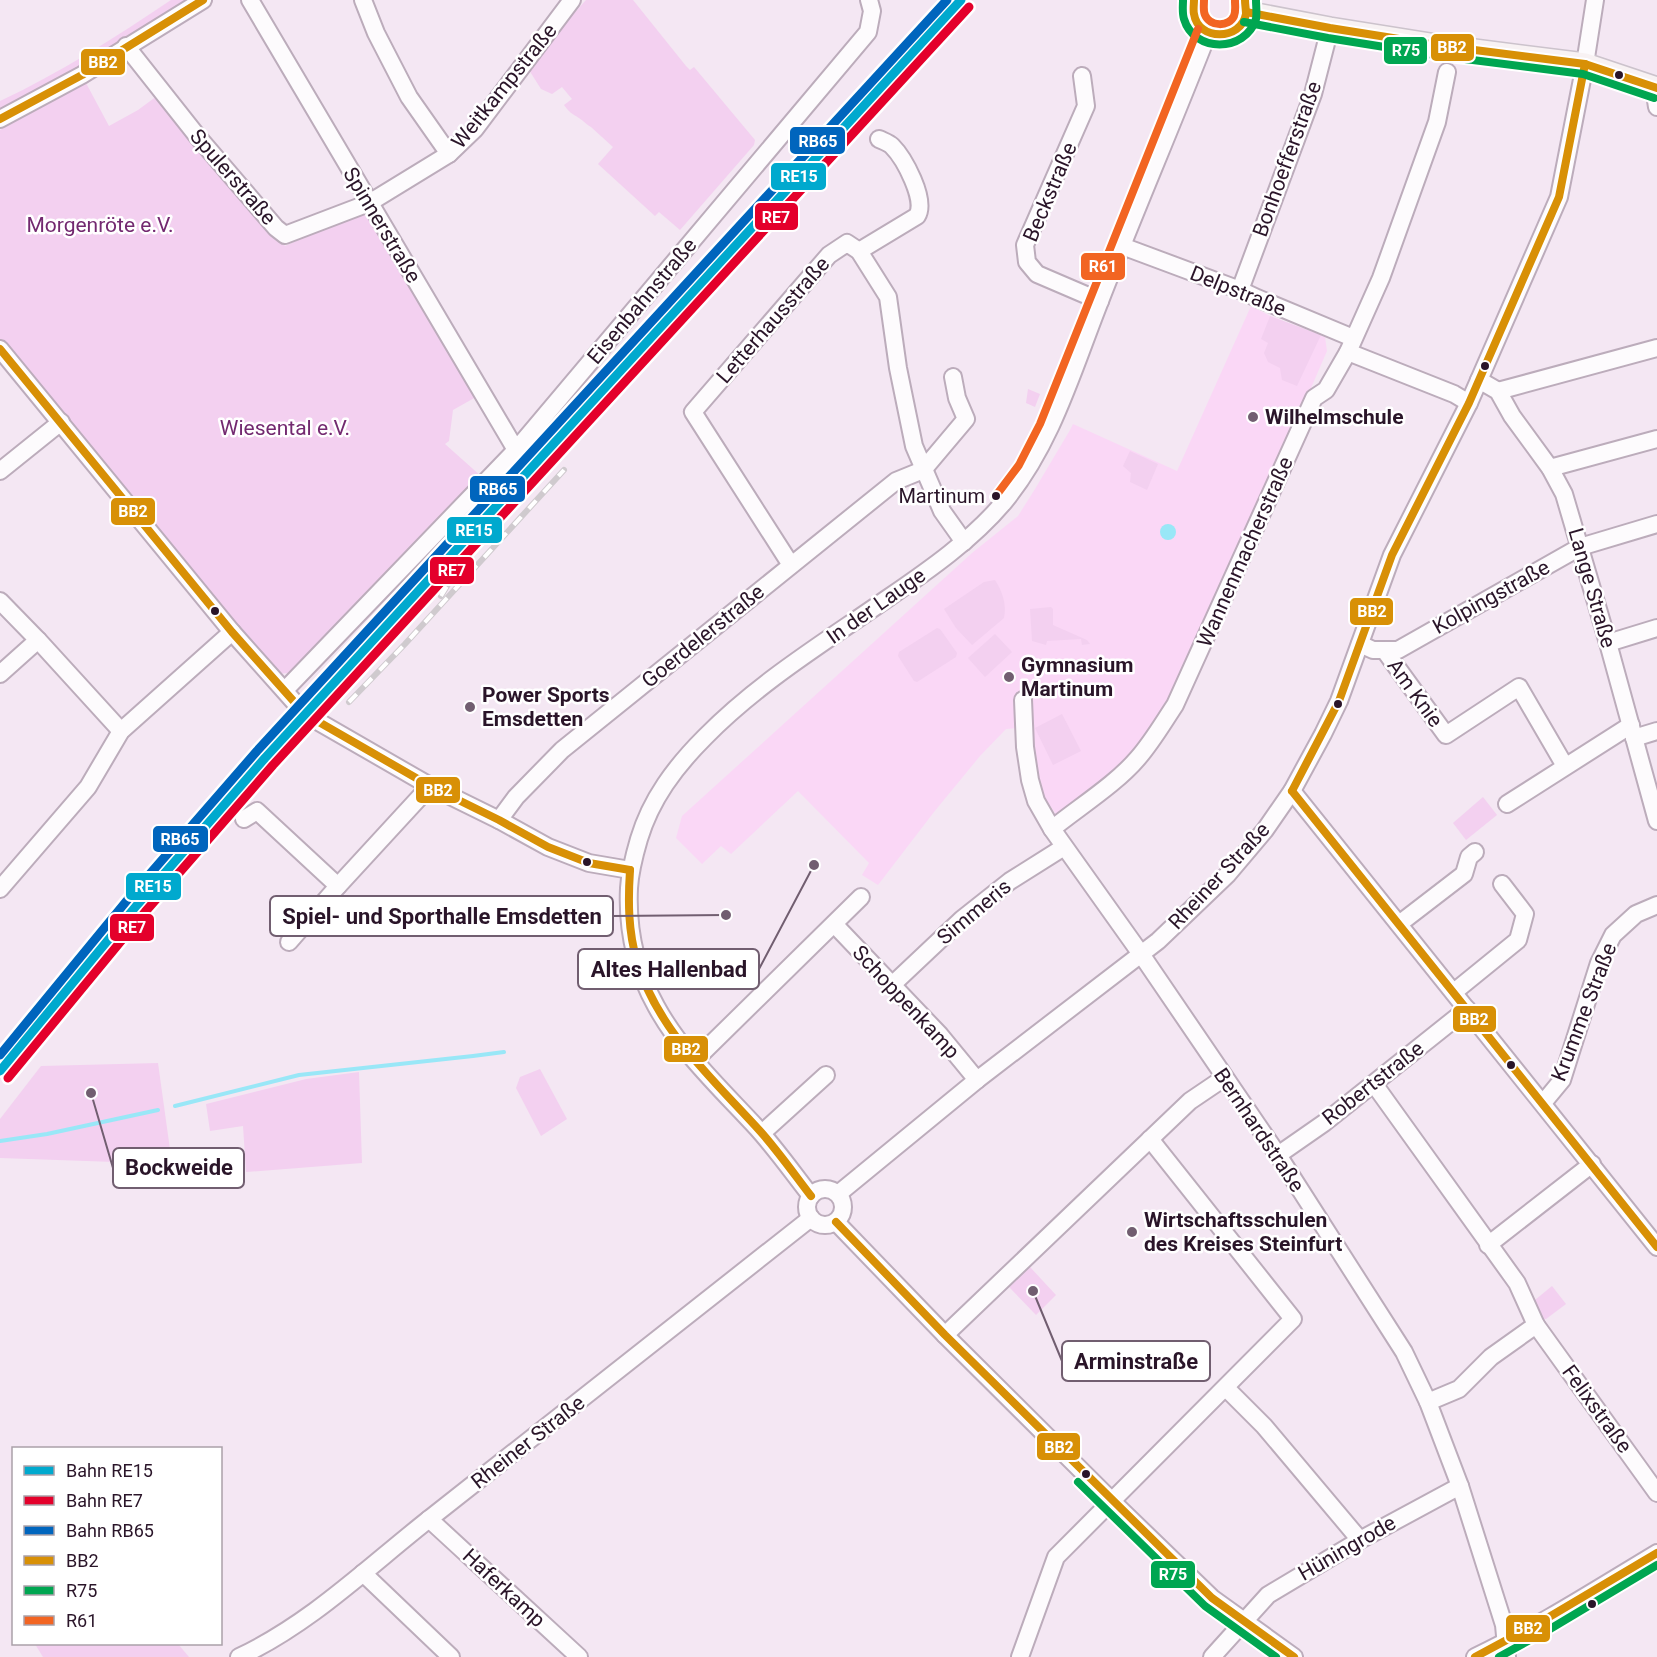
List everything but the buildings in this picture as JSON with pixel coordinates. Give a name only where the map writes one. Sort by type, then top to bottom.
[{"type":"main road","points":[[1194,0],[1193,14],[1196,22],[1208,33],[1222,36],[1236,31],[1245,19],[1246,6],[1330,28],[1477,51],[1585,64],[1656,94]]},
{"type":"street","points":[[0,119],[82,75],[203,0]]},
{"type":"street","name":"Spinnerstraße","points":[[250,0],[516,450]]},
{"type":"street","points":[[363,0],[376,33],[409,97],[449,154]]},
{"type":"street","name":"Weitkampstraße","points":[[369,203],[449,154],[475,129],[572,0]]},
{"type":"street","name":"Eisenbahnstraße","points":[[285,690],[516,450],[868,32],[872,11],[869,0]]},
{"type":"street","name":"Rheiner Straße","points":[[838,1194],[977,1080],[1158,941],[1227,875],[1265,830],[1292,790],[1339,701],[1392,555],[1469,403],[1559,197],[1585,64],[1594,0]]},
{"type":"street","name":"Bonhoefferstraße","points":[[1240,290],[1313,94],[1330,28]]},
{"type":"street","name":"In der Lauge","points":[[811,1196],[762,1133],[694,1060],[665,1022],[641,975],[630,930],[628,905],[630,870],[643,828],[661,791],[677,767],[720,721],[757,690],[925,573],[964,542],[1003,503],[1028,471],[1050,428],[1208,33]]},
{"type":"street","name":"Spulerstraße","points":[[126,46],[198,137],[276,228],[285,235],[369,203]]},
{"type":"street","name":"Wannenmacherstraße","points":[[1052,829],[1119,777],[1137,759],[1154,738],[1175,705],[1314,399],[1326,390],[1381,278],[1434,132],[1447,72]]},
{"type":"street","name":"Beckstraße","points":[[1083,76],[1086,106],[1025,245],[1027,262],[1037,274],[1100,301]]},
{"type":"street","name":"Letterhausstraße","points":[[859,251],[917,216],[920,211],[920,202],[910,172],[891,145],[879,139]]},
{"type":"street","name":"Letterhausstraße","points":[[791,566],[693,412],[829,255],[847,243],[859,251],[888,297],[898,368],[914,446],[942,511],[964,542]]},
{"type":"street","name":"Delpstraße","points":[[1122,246],[1240,290],[1469,403]]},
{"type":"street","points":[[1479,380],[1498,391],[1657,348]]},
{"type":"street","points":[[0,349],[232,632],[305,714],[430,786],[548,847],[573,858],[605,867],[630,870]]},
{"type":"street","points":[[923,470],[966,419],[957,398],[953,377]]},
{"type":"street","name":"Lange Straße","points":[[1498,391],[1512,416],[1550,468],[1564,494],[1657,821]]},
{"type":"street","points":[[0,471],[61,422]]},
{"type":"street","points":[[1550,468],[1657,439]]},
{"type":"street","name":"Goerdelerstraße","points":[[499,820],[516,797],[562,750],[896,481],[923,470]]},
{"type":"street","name":"Kolpingstraße","points":[[1384,651],[1398,650],[1580,547],[1657,524]]},
{"type":"street","points":[[0,601],[121,731]]},
{"type":"street","points":[[1608,643],[1657,628]]},
{"type":"street","points":[[0,889],[88,787],[121,731],[232,632]]},
{"type":"street","points":[[0,675],[38,640]]},
{"type":"street","points":[[1360,644],[1374,650],[1384,651]]},
{"type":"street","name":"Am Knie","points":[[1384,651],[1446,735],[1520,687],[1565,766]]},
{"type":"street","name":"Bernhardstraße","points":[[1023,700],[1025,747],[1030,780],[1036,801],[1052,829],[1141,954],[1278,1155],[1404,1352],[1428,1402],[1460,1486],[1504,1624],[1507,1649]]},
{"type":"street","points":[[1507,804],[1565,766],[1633,732],[1657,731]]},
{"type":"street","points":[[289,942],[430,786]]},
{"type":"street","points":[[1292,790],[1657,1247]]},
{"type":"street","points":[[244,819],[257,811],[338,886]]},
{"type":"street","name":"Simmeris","points":[[892,985],[962,919],[1010,881],[1064,847]]},
{"type":"street","points":[[1399,924],[1464,874],[1468,857],[1475,852]]},
{"type":"street","points":[[1454,992],[1518,940],[1525,914],[1502,884]]},
{"type":"street","points":[[694,1060],[861,897]]},
{"type":"street","name":"Krumme Straße","points":[[1543,1103],[1562,1080],[1599,963],[1613,935],[1636,914],[1657,905]]},
{"type":"street","name":"Schoppenkamp","points":[[834,924],[939,1035],[977,1080]]},
{"type":"street","name":"Robertstraße","points":[[1278,1155],[1324,1123],[1467,1009]]},
{"type":"street","points":[[762,1133],[826,1075]]},
{"type":"street","points":[[945,1335],[1190,1101],[1224,1078]]},
{"type":"street","name":"Felixstraße","points":[[1374,1084],[1517,1283],[1536,1325],[1657,1493]]},
{"type":"street","points":[[1020,1657],[1056,1557],[1293,1319],[1150,1139]]},
{"type":"street","points":[[1488,1245],[1592,1164]]},
{"type":"street","points":[[824,1189],[838,1194],[843,1201],[844,1208],[841,1216],[830,1225],[816,1223],[811,1218],[807,1207],[811,1196],[824,1189]]},
{"type":"street","name":"Rheiner Straße","points":[[239,1657],[269,1651],[297,1625],[429,1519],[811,1218]]},
{"type":"street","points":[[836,1222],[945,1335],[1212,1598],[1294,1657]]},
{"type":"street","points":[[1428,1402],[1459,1389],[1491,1358],[1536,1325]]},
{"type":"street","points":[[1226,1388],[1264,1426],[1360,1540]]},
{"type":"street","name":"Hüningrode","points":[[1212,1657],[1268,1595],[1360,1540],[1460,1486]]},
{"type":"street","name":"Haferkamp","points":[[429,1519],[579,1657]]},
{"type":"street","points":[[1475,1657],[1507,1649],[1657,1553]]},
{"type":"street","points":[[363,1573],[451,1657]]},
{"type":"shaded area","name":"Gymnasium Martinum","points":[[1251,306],[1270,316],[1325,337],[1327,351],[1311,388],[1314,399],[1171,703],[1132,755],[1057,816],[1038,788],[1028,727],[1006,729],[980,756],[934,812],[878,885],[862,875],[869,863],[798,791],[731,854],[721,846],[702,864],[676,838],[682,816],[972,553],[1018,516],[1073,424],[1177,471]]},
{"type":"green space","points":[[171,0],[202,0],[0,119],[0,101],[87,54]]},
{"type":"green space","points":[[586,0],[633,0],[686,66],[690,70],[694,67],[755,140],[754,145],[680,230],[659,212],[655,216],[598,164],[613,147],[568,110],[564,105],[572,99],[562,87],[552,94],[541,89],[529,70],[560,29]]},
{"type":"green space","name":"Wiesental e.V.","points":[[86,83],[109,126],[138,110],[157,96],[285,246],[359,213],[369,217],[476,397],[453,410],[449,441],[445,444],[482,477],[288,673],[278,674],[25,366],[0,341],[0,130]]},
{"type":"green space","points":[[1270,316],[1321,335],[1297,386],[1282,380],[1280,368],[1268,362],[1264,353],[1268,343],[1261,339]]},
{"type":"green space","points":[[1028,389],[1040,394],[1035,407],[1026,403]]},
{"type":"green space","points":[[1130,451],[1158,464],[1147,490],[1130,482],[1131,473],[1123,466]]},
{"type":"green space","points":[[995,580],[1003,598],[1004,618],[972,645],[956,628],[944,609],[984,582]]},
{"type":"green space","points":[[1051,607],[1053,625],[1087,640],[1090,644],[1082,645],[1081,639],[1047,641],[1046,645],[1032,641],[1030,609]]},
{"type":"green space","points":[[937,628],[957,653],[956,657],[917,682],[914,681],[898,656],[899,652]]},
{"type":"green space","points":[[995,634],[1012,652],[985,677],[968,658]]},
{"type":"green space","points":[[1062,714],[1081,751],[1053,765],[1035,728]]},
{"type":"green space","points":[[1483,797],[1497,815],[1466,840],[1453,823]]},
{"type":"green space","points":[[158,1063],[172,1164],[0,1158],[0,1119],[41,1066]]},
{"type":"green space","points":[[540,1069],[567,1119],[541,1136],[516,1088],[520,1077]]},
{"type":"green space","points":[[359,1072],[362,1163],[246,1172],[243,1126],[210,1131],[206,1104],[306,1079]]},
{"type":"green space","points":[[1030,1267],[1056,1295],[1036,1315],[1009,1287]]},
{"type":"green space","points":[[1552,1286],[1566,1304],[1543,1319],[1535,1300]]},
{"type":"green space","points":[[36,1645],[179,1645],[189,1657],[43,1657]]},
{"type":"water","points":[[1168,524],[1176,532],[1168,540],[1160,532]]},
{"type":"waterway","points":[[175,1106],[299,1075],[504,1052]]},
{"type":"waterway","points":[[0,1141],[47,1134],[158,1110]]},
{"type":"railway","points":[[349,702],[564,470]]},
{"type":"railway","points":[[441,596],[481,530],[526,473]]},
{"type":"rail line","name":"RB65","points":[[0,1055],[129,898],[257,751],[947,0]]},
{"type":"rail line","name":"RE15","points":[[0,1071],[137,905],[265,758],[961,0]]},
{"type":"rail line","name":"RE7","points":[[8,1078],[145,912],[273,765],[969,7]]},
{"type":"transit line","name":"BB2","points":[[0,119],[82,75],[203,0]]},
{"type":"transit line","name":"R75","points":[[1183,0],[1183,17],[1190,30],[1198,38],[1208,43],[1220,44],[1231,43],[1242,38],[1250,30],[1256,19],[1256,0]]},
{"type":"transit line","name":"BB2","points":[[1194,0],[1197,23],[1211,33],[1220,34],[1228,33],[1242,23],[1246,14],[1245,0]]},
{"type":"transit line","name":"R61","points":[[1204,0],[1204,12],[1207,19],[1220,24],[1232,20],[1235,1]]},
{"type":"transit line","name":"BB2","points":[[1246,12],[1443,46],[1585,64],[1657,88]]},
{"type":"transit line","name":"R75","points":[[1244,22],[1441,56],[1583,74],[1654,98]]},
{"type":"transit line","name":"R61","points":[[995,497],[1019,465],[1040,424],[1198,29]]},
{"type":"transit line","name":"BB2","points":[[1292,791],[1339,701],[1392,555],[1469,403],[1559,197],[1585,64]]},
{"type":"transit line","name":"BB2","points":[[0,349],[232,632],[305,714],[430,786],[548,847],[589,863],[630,870]]},
{"type":"transit line","name":"BB2","points":[[1292,791],[1657,1247]]},
{"type":"transit line","name":"BB2","points":[[630,870],[629,916],[634,950],[646,986],[658,1009],[688,1052],[767,1139],[811,1196]]},
{"type":"transit line","name":"BB2","points":[[836,1222],[945,1335],[1212,1598],[1294,1657]]},
{"type":"transit line","name":"R75","points":[[1078,1482],[1205,1606],[1276,1657]]},
{"type":"transit line","name":"BB2","points":[[1475,1657],[1544,1620],[1657,1553]]},
{"type":"transit line","name":"R75","points":[[1499,1657],[1657,1565]]},
{"type":"place","name":"Wilhelmschule","points":[[1253,417]]},
{"type":"place","name":"Martinum","points":[[996,496]]},
{"type":"place","name":"Gymnasium Martinum","points":[[1009,677]]},
{"type":"place","name":"Power Sports Emsdetten","points":[[470,707]]},
{"type":"place","name":"Altes Hallenbad","points":[[814,865]]},
{"type":"place","name":"Spiel- und Sporthalle Emsdetten","points":[[726,915]]},
{"type":"place","name":"Bockweide","points":[[91,1093]]},
{"type":"place","name":"Wirtschaftsschulen des Kreises Steinfurt","points":[[1132,1232]]},
{"type":"place","name":"Arminstraße","points":[[1033,1291]]},
{"type":"park label","name":"Morgenröte e.V.","points":[[100,225]]}]
